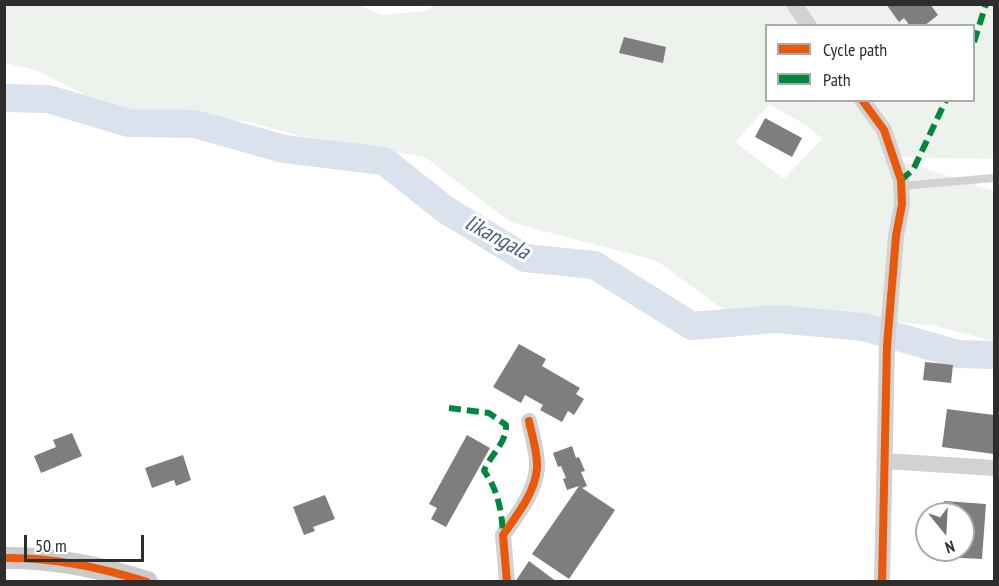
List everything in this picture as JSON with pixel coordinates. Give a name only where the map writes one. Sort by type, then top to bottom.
[{"type":"street","points":[[794,4],[807,24]]},
{"type":"street","points":[[863,102],[884,130],[901,180],[902,204],[896,236],[890,305],[882,582]]},
{"type":"street","points":[[507,582],[503,535],[519,513],[533,487],[537,467],[530,421]]},
{"type":"street","points":[[884,461],[994,468]]},
{"type":"street","points":[[4,558],[70,562],[106,569],[147,582]]},
{"type":"lane","points":[[901,186],[994,178]]},
{"type":"shaded area","points":[[355,4],[382,15],[427,11],[435,4],[994,5],[994,159],[890,157],[994,191],[994,341],[934,326],[872,319],[847,313],[732,316],[657,261],[510,222],[425,157],[301,136],[245,121],[175,122],[104,105],[39,71],[5,63],[5,5]],"holes":[[[770,104],[807,126],[822,139],[784,179],[735,142]]]},
{"type":"building","points":[[886,4],[930,4],[938,15],[927,24],[908,24],[904,18],[899,22]]},
{"type":"building","points":[[624,37],[666,47],[663,63],[619,53]]},
{"type":"building","points":[[765,118],[802,138],[792,157],[755,137]]},
{"type":"building","points":[[519,344],[546,359],[542,366],[580,388],[576,394],[584,399],[574,415],[568,411],[562,422],[540,410],[543,405],[525,395],[521,403],[493,387]]},
{"type":"building","points":[[925,362],[953,365],[951,383],[923,380]]},
{"type":"building","points":[[947,409],[994,415],[994,454],[942,447]]},
{"type":"building","points":[[72,433],[82,456],[41,473],[34,456],[56,447],[53,440]]},
{"type":"building","points":[[467,435],[490,448],[446,527],[431,519],[437,508],[429,504]]},
{"type":"building","points":[[572,446],[576,458],[579,457],[585,471],[581,472],[587,486],[582,488],[615,510],[569,579],[532,554],[579,486],[567,490],[563,479],[566,478],[561,466],[558,467],[553,453]]},
{"type":"building","points":[[183,455],[191,480],[176,486],[174,480],[152,488],[145,468]]},
{"type":"building","points":[[325,495],[335,519],[313,527],[315,531],[304,535],[293,507]]},
{"type":"building","points":[[975,503],[986,504],[982,559],[975,559]]},
{"type":"building","points":[[529,561],[557,582],[515,582]]},
{"type":"waterway","name":"likangala","points":[[4,98],[48,99],[129,123],[195,124],[284,149],[384,161],[446,210],[525,258],[594,265],[692,326],[776,319],[864,327],[957,354],[994,355]]},
{"type":"marked path","points":[[975,39],[986,4]]},
{"type":"marked path","points":[[901,180],[913,170],[945,102]]},
{"type":"marked path","points":[[449,408],[489,413],[506,425],[504,438],[484,471],[493,486],[498,502],[503,535]]},
{"type":"cycle path","points":[[863,102],[884,130],[901,180],[902,204],[896,236],[887,346],[882,582]]},
{"type":"cycle path","points":[[507,582],[503,535],[529,495],[536,477],[536,450],[529,421]]},
{"type":"cycle path","points":[[4,558],[41,559],[77,564],[147,582]]}]
